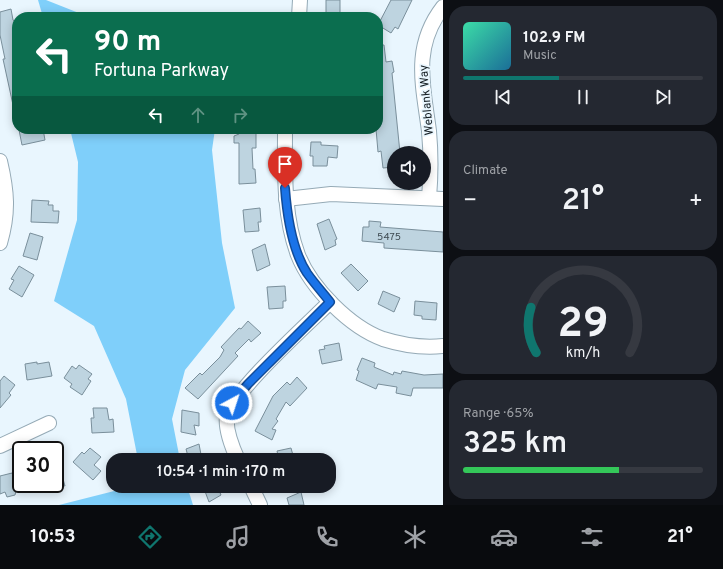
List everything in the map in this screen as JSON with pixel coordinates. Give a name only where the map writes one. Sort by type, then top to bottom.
[{"type":"street","points":[[299,12],[300,0]]},
{"type":"street","name":"Weblank Way","points":[[429,198],[432,170],[429,131],[422,86],[422,56],[426,39],[436,16],[443,7]]},
{"type":"street","points":[[285,134],[286,199],[298,255],[307,273],[330,302],[357,325],[382,339],[405,345],[443,346]]},
{"type":"street","points":[[0,161],[5,184],[7,208],[5,226],[0,242]]},
{"type":"street","points":[[286,199],[331,194],[443,199]]},
{"type":"street","points":[[235,453],[227,426],[227,416],[232,403],[248,384],[330,302]]},
{"type":"street","points":[[0,446],[49,423]]},
{"type":"street","points":[[254,493],[260,505]]},
{"type":"shaded area","points":[[38,0],[46,0],[76,12],[42,12]]},
{"type":"shaded area","points":[[71,134],[214,134],[212,150],[222,243],[235,308],[185,370],[172,419],[179,453],[137,453],[126,399],[94,326],[54,301],[77,220],[78,162]]},
{"type":"shaded area","points":[[106,493],[189,493],[193,505],[59,505]]},
{"type":"building","points":[[326,0],[340,0],[340,12],[326,12]]},
{"type":"building","points":[[391,0],[412,0],[398,29],[395,27],[391,33],[383,28],[383,15]]},
{"type":"building","points":[[11,9],[12,14],[12,100],[3,59],[5,59],[0,35],[0,12]]},
{"type":"building","points":[[384,45],[386,62],[392,61],[394,72],[392,73],[399,146],[387,146],[387,168],[383,168],[381,151],[378,152],[376,134],[383,134]]},
{"type":"building","points":[[20,134],[44,134],[45,140],[22,145]]},
{"type":"building","points":[[239,134],[256,134],[256,148],[252,148],[253,169],[255,169],[256,183],[239,184],[239,143],[234,143],[234,136]]},
{"type":"building","points":[[311,142],[321,142],[321,145],[338,146],[337,158],[328,157],[327,166],[313,166],[313,156],[310,156]]},
{"type":"building","points":[[32,200],[49,201],[48,205],[53,205],[53,211],[59,211],[58,223],[31,222]]},
{"type":"building","points":[[260,208],[261,222],[258,222],[259,231],[245,232],[243,210]]},
{"type":"building","points":[[329,219],[337,239],[335,240],[336,245],[325,250],[317,224]]},
{"type":"building","points":[[369,221],[381,222],[380,227],[443,232],[443,252],[384,248],[384,243],[362,241],[363,227],[369,227]]},
{"type":"building","points":[[30,233],[43,237],[37,260],[23,256]]},
{"type":"building","points":[[265,244],[270,265],[257,271],[252,250]]},
{"type":"building","points":[[351,264],[368,281],[358,291],[341,273]]},
{"type":"building","points":[[19,266],[34,275],[22,297],[9,289],[14,280],[11,279]]},
{"type":"building","points":[[285,286],[286,301],[283,301],[283,308],[269,309],[267,287]]},
{"type":"building","points":[[383,291],[400,298],[394,312],[378,304]]},
{"type":"building","points":[[415,301],[437,303],[436,320],[422,319],[422,316],[414,315]]},
{"type":"building","points":[[248,321],[261,333],[251,342],[249,339],[235,353],[238,356],[198,399],[185,388],[200,373],[202,375],[220,357],[224,350],[221,347],[239,328],[241,329]]},
{"type":"building","points":[[339,343],[342,360],[322,364],[319,350],[325,349],[324,346]]},
{"type":"building","points":[[362,358],[375,363],[374,367],[393,375],[394,372],[401,374],[402,371],[424,375],[443,374],[443,388],[413,388],[411,396],[396,393],[397,387],[378,384],[376,389],[356,380],[359,371],[357,370]]},
{"type":"building","points":[[37,362],[37,364],[49,362],[52,376],[27,380],[25,364]]},
{"type":"building","points":[[79,365],[92,374],[88,379],[91,381],[82,395],[70,387],[72,384],[64,378],[72,366],[76,369]]},
{"type":"building","points":[[4,376],[15,385],[9,393],[11,395],[0,408],[0,381]]},
{"type":"building","points":[[297,377],[307,388],[290,406],[286,402],[276,419],[278,421],[272,429],[276,430],[272,440],[255,431],[273,396],[287,382],[290,385]]},
{"type":"building","points":[[93,408],[107,408],[109,420],[113,419],[114,432],[92,433],[91,418],[94,418]]},
{"type":"building","points":[[182,410],[199,413],[199,426],[194,425],[196,435],[181,432]]},
{"type":"building","points":[[199,444],[201,453],[187,453],[186,449]]},
{"type":"building","points":[[90,448],[101,457],[94,465],[101,471],[93,480],[73,462],[82,452],[84,454]]},
{"type":"building","points":[[291,448],[292,453],[277,453],[277,451]]},
{"type":"building","points":[[12,473],[12,493],[16,493],[15,495],[7,497],[5,492],[0,494],[0,476]]},
{"type":"building","points":[[206,493],[220,493],[221,495],[209,502]]},
{"type":"building","points":[[301,493],[304,505],[289,505],[287,498]]},
{"type":"route","points":[[232,403],[248,384],[330,302],[307,273],[298,255],[291,230],[285,188]]}]
